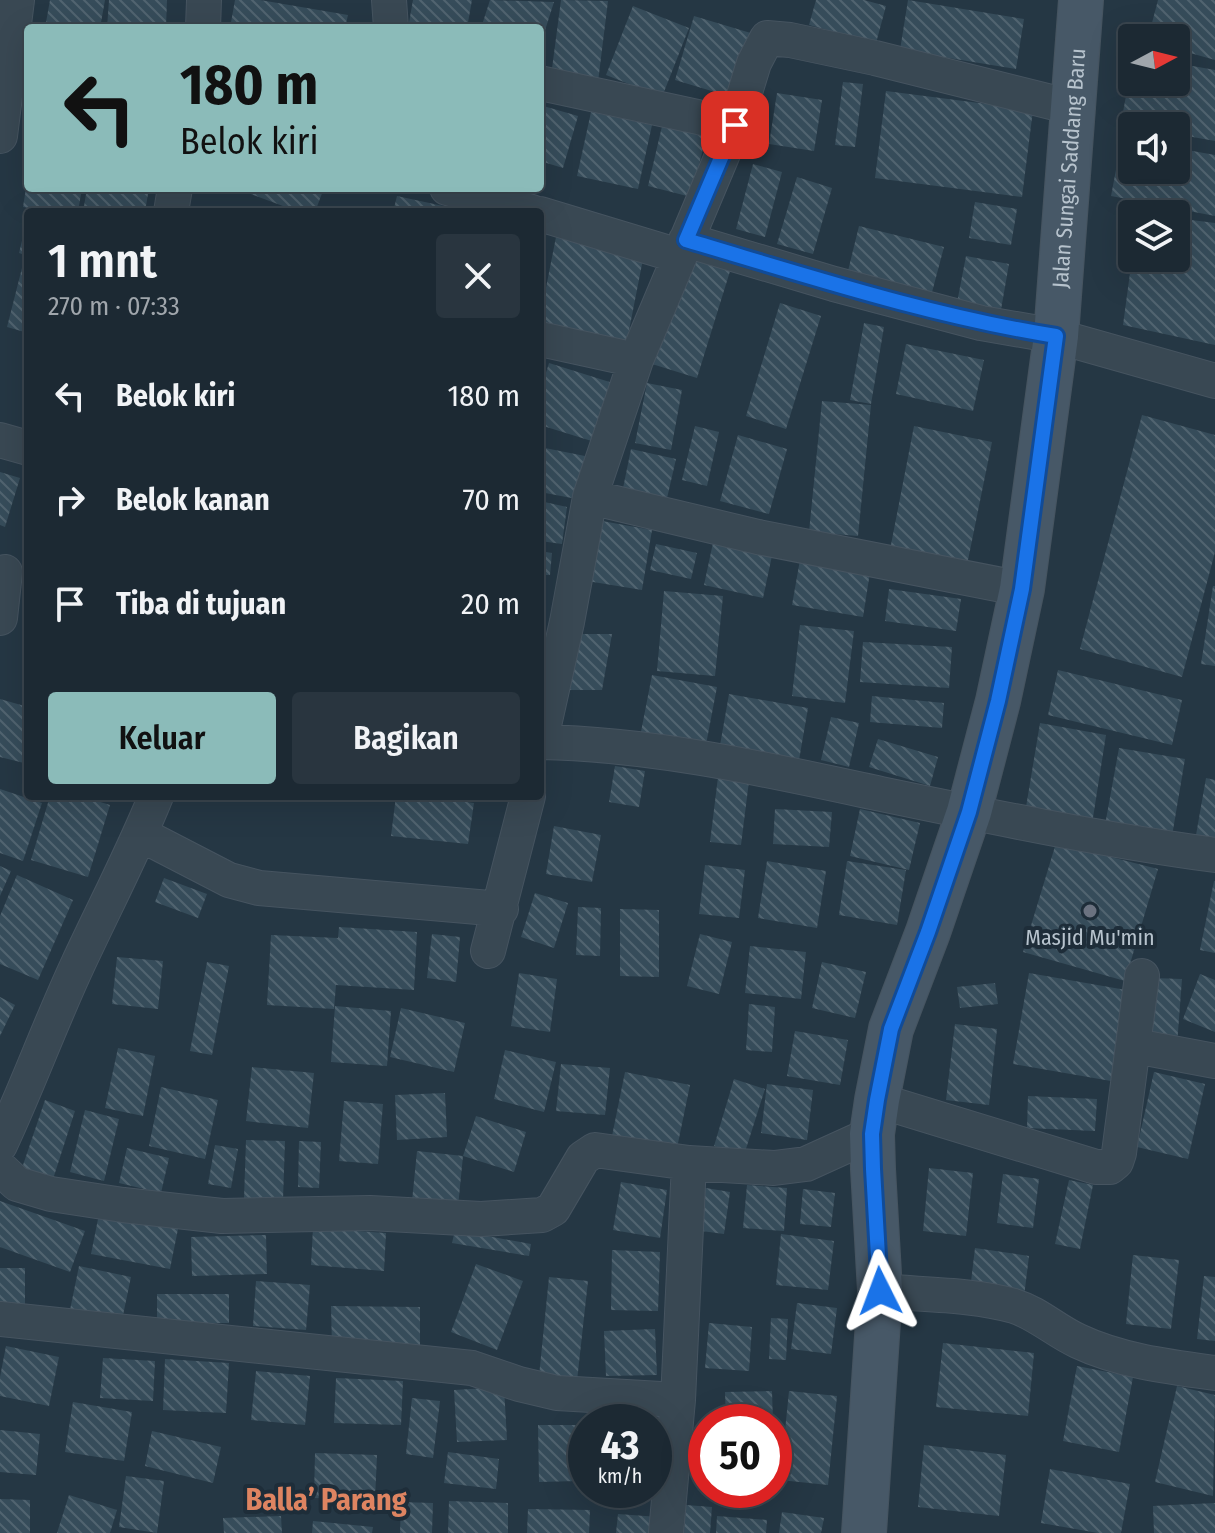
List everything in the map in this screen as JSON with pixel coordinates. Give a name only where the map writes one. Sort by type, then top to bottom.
[{"type":"main road","name":"Jalan Sungai Saddang Baru","points":[[864,1533],[880,1291],[874,1117],[891,1029],[969,812],[998,701],[1022,589],[1056,336],[1081,0]]},
{"type":"street","points":[[0,136],[17,0]]},
{"type":"street","points":[[203,24],[204,0]]},
{"type":"street","points":[[389,0],[391,24]]},
{"type":"street","points":[[544,725],[590,497],[636,360],[735,125],[762,44],[767,38],[875,58],[1071,107]]},
{"type":"street","points":[[544,84],[735,125]]},
{"type":"street","points":[[461,192],[518,208]]},
{"type":"street","points":[[544,215],[834,284],[981,323],[1056,336],[1215,381]]},
{"type":"street","points":[[544,340],[636,360]]},
{"type":"street","points":[[0,440],[24,447]]},
{"type":"street","points":[[590,497],[758,537],[1022,589]]},
{"type":"street","points":[[0,618],[5,572]]},
{"type":"street","points":[[544,743],[587,743],[786,772],[969,812],[1215,855]]},
{"type":"street","points":[[0,1145],[31,1079],[61,1002],[154,800]]},
{"type":"street","points":[[488,951],[527,800]]},
{"type":"street","points":[[140,834],[229,880],[259,888],[501,909]]},
{"type":"street","points":[[0,1168],[17,1184],[51,1194],[222,1216],[370,1213],[481,1219],[542,1215],[553,1209],[583,1158],[595,1150],[689,1163],[750,1168],[790,1166],[806,1164],[874,1117],[1106,1169],[1113,1165],[1119,1153],[1142,976]]},
{"type":"street","points":[[1135,1046],[1215,1061]]},
{"type":"street","points":[[666,1533],[678,1400],[689,1163]]},
{"type":"street","points":[[880,1291],[974,1299],[1015,1306],[1105,1352],[1215,1373]]},
{"type":"street","points":[[0,1319],[472,1368],[557,1393],[678,1400]]},
{"type":"building","points":[[50,0],[105,0],[101,24],[46,24]]},
{"type":"building","points":[[109,0],[167,0],[166,24],[107,24]]},
{"type":"building","points":[[235,0],[260,0],[348,15],[346,24],[231,24]]},
{"type":"building","points":[[413,0],[472,0],[468,24],[409,24]]},
{"type":"building","points":[[490,0],[554,2],[544,34],[544,24],[482,24]]},
{"type":"building","points":[[561,0],[608,1],[598,82],[551,76]]},
{"type":"building","points":[[816,0],[864,0],[886,6],[876,43],[809,25]]},
{"type":"building","points":[[908,0],[1024,19],[1016,69],[900,50]]},
{"type":"building","points":[[1158,0],[1215,0],[1215,60],[1190,53],[1190,24],[1152,24]]},
{"type":"building","points":[[633,6],[689,28],[662,97],[606,75]]},
{"type":"building","points":[[694,16],[754,34],[735,98],[675,80]]},
{"type":"building","points":[[1190,66],[1215,70],[1215,141],[1190,137],[1190,112],[1123,112],[1126,96],[1190,96]]},
{"type":"building","points":[[843,82],[863,84],[855,147],[835,145]]},
{"type":"building","points":[[886,91],[1033,110],[1022,197],[875,178]]},
{"type":"building","points":[[777,93],[822,100],[814,151],[769,144]]},
{"type":"building","points":[[544,106],[578,116],[563,168],[544,162]]},
{"type":"building","points":[[591,112],[652,125],[638,189],[577,176]]},
{"type":"building","points":[[663,122],[707,133],[691,197],[648,186]]},
{"type":"building","points":[[1190,151],[1215,155],[1215,216],[1190,211],[1190,200],[1132,200],[1111,196],[1118,159],[1118,184],[1190,184]]},
{"type":"building","points":[[753,164],[782,172],[765,237],[736,229]]},
{"type":"building","points":[[797,177],[832,188],[813,254],[777,244]]},
{"type":"building","points":[[25,192],[81,192],[79,208],[23,207]]},
{"type":"building","points":[[86,192],[148,192],[146,208],[84,208]]},
{"type":"building","points":[[246,192],[322,192],[316,208],[288,208]]},
{"type":"building","points":[[397,196],[448,207],[448,208],[394,208]]},
{"type":"building","points":[[975,202],[1017,209],[1011,245],[969,238]]},
{"type":"building","points":[[1190,220],[1215,223],[1215,345],[1123,325],[1130,272],[1190,272]]},
{"type":"building","points":[[859,226],[944,247],[931,296],[847,275]]},
{"type":"building","points":[[24,232],[24,255],[19,253]]},
{"type":"building","points":[[556,237],[644,254],[625,351],[544,334],[544,298]]},
{"type":"building","points":[[686,253],[731,268],[697,378],[652,364]]},
{"type":"building","points":[[966,256],[1009,264],[999,321],[955,313]]},
{"type":"building","points":[[24,260],[24,332],[7,327]]},
{"type":"building","points":[[780,303],[821,316],[786,429],[746,416]]},
{"type":"building","points":[[864,323],[884,327],[871,404],[850,400]]},
{"type":"building","points":[[906,344],[984,360],[973,411],[896,394]]},
{"type":"building","points":[[549,363],[616,384],[598,443],[544,426],[544,379]]},
{"type":"building","points":[[647,383],[682,390],[671,450],[635,443]]},
{"type":"building","points":[[822,401],[871,405],[858,536],[809,532]]},
{"type":"building","points":[[1142,415],[1215,435],[1215,552],[1182,677],[1080,649]]},
{"type":"building","points":[[695,426],[719,432],[707,486],[682,480]]},
{"type":"building","points":[[914,426],[992,442],[966,570],[889,555]]},
{"type":"building","points":[[738,435],[787,449],[769,514],[720,501]]},
{"type":"building","points":[[544,448],[590,457],[582,500],[544,493]]},
{"type":"building","points":[[631,449],[676,459],[665,507],[621,498]]},
{"type":"building","points":[[0,472],[20,478],[5,527],[0,525]]},
{"type":"building","points":[[544,502],[567,507],[562,544],[544,542]]},
{"type":"building","points":[[591,519],[652,530],[642,590],[581,580]]},
{"type":"building","points":[[714,538],[773,551],[763,598],[704,585]]},
{"type":"building","points":[[656,544],[697,553],[691,579],[650,570]]},
{"type":"building","points":[[544,552],[552,553],[550,575],[544,575]]},
{"type":"building","points":[[801,554],[871,566],[863,617],[792,605]]},
{"type":"building","points":[[1215,586],[1215,666],[1201,664]]},
{"type":"building","points":[[889,589],[961,599],[956,631],[885,621]]},
{"type":"building","points":[[664,591],[723,596],[715,676],[657,671]]},
{"type":"building","points":[[800,625],[854,631],[845,703],[792,696]]},
{"type":"building","points":[[576,634],[612,634],[602,690],[567,690]]},
{"type":"building","points":[[863,642],[952,647],[949,688],[860,682]]},
{"type":"building","points":[[1058,670],[1182,700],[1172,745],[1048,715]]},
{"type":"building","points":[[652,675],[717,687],[704,755],[639,742]]},
{"type":"building","points":[[729,694],[808,708],[798,766],[719,751]]},
{"type":"building","points":[[872,696],[944,703],[942,728],[870,722]]},
{"type":"building","points":[[0,699],[24,706],[24,763],[0,757]]},
{"type":"building","points":[[831,717],[859,723],[849,767],[821,760]]},
{"type":"building","points":[[1040,723],[1106,735],[1092,824],[1025,813]]},
{"type":"building","points":[[878,739],[938,757],[930,786],[869,767]]},
{"type":"building","points":[[1119,748],[1185,759],[1172,836],[1105,825]]},
{"type":"building","points":[[615,766],[645,771],[639,807],[609,802]]},
{"type":"building","points":[[718,777],[749,781],[741,845],[710,842]]},
{"type":"building","points":[[1206,778],[1215,780],[1215,839],[1196,835]]},
{"type":"building","points":[[0,789],[24,797],[24,800],[42,803],[23,861],[0,853]]},
{"type":"building","points":[[49,800],[94,800],[110,805],[88,877],[31,860]]},
{"type":"building","points":[[396,800],[474,803],[468,844],[391,836]]},
{"type":"building","points":[[775,809],[832,812],[829,847],[773,844]]},
{"type":"building","points":[[860,809],[920,823],[909,870],[850,856]]},
{"type":"building","points":[[554,826],[601,835],[592,882],[546,874]]},
{"type":"building","name":"Masjid Mu'min","points":[[1056,843],[1158,869],[1125,981],[1023,952]]},
{"type":"building","points":[[767,861],[826,871],[817,928],[758,918]]},
{"type":"building","points":[[847,861],[906,870],[897,925],[839,915]]},
{"type":"building","points":[[705,865],[745,870],[739,918],[699,914]]},
{"type":"building","points":[[0,866],[11,871],[0,896]]},
{"type":"building","points":[[17,875],[73,900],[38,980],[0,964],[0,916]]},
{"type":"building","points":[[164,878],[207,894],[198,918],[155,902]]},
{"type":"building","points":[[1215,881],[1215,953],[1200,950]]},
{"type":"building","points":[[535,893],[568,903],[554,948],[521,937]]},
{"type":"building","points":[[578,907],[601,908],[600,956],[576,955]]},
{"type":"building","points":[[620,909],[659,910],[659,977],[620,976]]},
{"type":"building","points":[[339,927],[417,932],[414,990],[336,985],[334,1009],[267,1005],[271,935],[338,938]]},
{"type":"building","points":[[432,934],[460,937],[456,982],[427,978]]},
{"type":"building","points":[[700,934],[732,942],[719,994],[687,986]]},
{"type":"building","points":[[750,946],[806,952],[801,999],[745,993]]},
{"type":"building","points":[[117,957],[163,961],[158,1009],[112,1004]]},
{"type":"building","points":[[207,962],[229,966],[212,1055],[190,1051]]},
{"type":"building","points":[[822,962],[866,972],[855,1018],[812,1008]]},
{"type":"building","points":[[519,973],[557,979],[550,1032],[511,1026]]},
{"type":"building","points":[[1029,973],[1126,990],[1111,1081],[1013,1064]]},
{"type":"building","points":[[1200,974],[1215,980],[1215,1032],[1183,1019]]},
{"type":"building","points":[[1153,978],[1182,979],[1177,1045],[1149,1043]]},
{"type":"building","points":[[995,983],[998,1004],[960,1008],[957,987]]},
{"type":"building","points":[[0,997],[15,1005],[0,1036]]},
{"type":"building","points":[[749,1004],[775,1007],[772,1052],[746,1050]]},
{"type":"building","points":[[335,1006],[391,1011],[387,1066],[331,1062]]},
{"type":"building","points":[[401,1008],[465,1023],[454,1072],[390,1057]]},
{"type":"building","points":[[955,1024],[997,1029],[989,1105],[946,1100]]},
{"type":"building","points":[[795,1031],[848,1040],[840,1085],[787,1076]]},
{"type":"building","points":[[118,1048],[155,1056],[143,1116],[105,1108]]},
{"type":"building","points":[[505,1050],[556,1062],[544,1112],[494,1099]]},
{"type":"building","points":[[561,1064],[610,1068],[605,1115],[556,1111]]},
{"type":"building","points":[[252,1067],[314,1073],[308,1128],[246,1121]]},
{"type":"building","points":[[625,1072],[690,1085],[677,1148],[612,1136]]},
{"type":"building","points":[[1154,1072],[1205,1084],[1188,1159],[1137,1147]]},
{"type":"building","points":[[734,1079],[765,1089],[744,1155],[714,1146]]},
{"type":"building","points":[[767,1084],[813,1090],[807,1140],[761,1133]]},
{"type":"building","points":[[161,1087],[218,1100],[205,1159],[149,1146]]},
{"type":"building","points":[[445,1093],[447,1137],[397,1140],[395,1095]]},
{"type":"building","points":[[1028,1096],[1097,1099],[1095,1131],[1027,1128]]},
{"type":"building","points":[[45,1100],[75,1111],[53,1179],[22,1168]]},
{"type":"building","points":[[344,1101],[383,1104],[378,1164],[339,1161]]},
{"type":"building","points":[[85,1110],[119,1119],[104,1181],[70,1172]]},
{"type":"building","points":[[476,1116],[526,1132],[514,1172],[463,1156]]},
{"type":"building","points":[[246,1140],[285,1141],[283,1200],[244,1199]]},
{"type":"building","points":[[299,1141],[321,1142],[319,1188],[298,1187]]},
{"type":"building","points":[[215,1145],[238,1149],[231,1188],[208,1184]]},
{"type":"building","points":[[127,1148],[169,1158],[161,1193],[119,1183]]},
{"type":"building","points":[[417,1151],[463,1156],[458,1207],[412,1201]]},
{"type":"building","points":[[929,1168],[973,1173],[966,1236],[923,1231]]},
{"type":"building","points":[[1003,1174],[1039,1179],[1033,1228],[997,1223]]},
{"type":"building","points":[[1069,1180],[1093,1185],[1080,1249],[1055,1244]]},
{"type":"building","points":[[621,1182],[667,1190],[660,1238],[613,1230]]},
{"type":"building","points":[[747,1185],[787,1188],[784,1231],[743,1228]]},
{"type":"building","points":[[700,1187],[730,1192],[724,1234],[694,1230]]},
{"type":"building","points":[[803,1189],[835,1193],[831,1227],[800,1224]]},
{"type":"building","points":[[0,1201],[85,1231],[70,1272],[0,1247]]},
{"type":"building","points":[[99,1214],[178,1229],[170,1269],[91,1254]]},
{"type":"building","points":[[313,1228],[386,1233],[384,1271],[311,1265]]},
{"type":"building","points":[[455,1230],[531,1244],[529,1256],[452,1243]]},
{"type":"building","points":[[781,1234],[834,1241],[828,1290],[776,1285]]},
{"type":"building","points":[[266,1235],[267,1274],[192,1276],[191,1237]]},
{"type":"building","points":[[975,1248],[1029,1256],[1024,1297],[970,1290]]},
{"type":"building","points":[[612,1250],[660,1252],[658,1311],[611,1310]]},
{"type":"building","points":[[1133,1255],[1179,1260],[1171,1329],[1126,1324]]},
{"type":"building","points":[[476,1264],[523,1281],[497,1350],[451,1332]]},
{"type":"building","points":[[79,1266],[131,1277],[122,1320],[70,1310]]},
{"type":"building","points":[[0,1268],[25,1268],[25,1308],[0,1307]]},
{"type":"building","points":[[1204,1276],[1215,1277],[1215,1341],[1197,1339]]},
{"type":"building","points":[[549,1277],[588,1281],[577,1381],[539,1376]]},
{"type":"building","points":[[256,1281],[310,1285],[306,1330],[253,1326]]},
{"type":"building","points":[[157,1294],[229,1294],[229,1323],[157,1323]]},
{"type":"building","points":[[797,1303],[837,1308],[831,1354],[791,1349]]},
{"type":"building","points":[[331,1306],[420,1307],[420,1348],[332,1348]]},
{"type":"building","points":[[771,1318],[788,1319],[786,1360],[769,1359]]},
{"type":"building","points":[[709,1323],[752,1327],[749,1371],[705,1368]]},
{"type":"building","points":[[655,1329],[657,1375],[606,1376],[604,1331]]},
{"type":"building","points":[[943,1343],[1034,1353],[1028,1416],[936,1407]]},
{"type":"building","points":[[6,1346],[59,1357],[49,1406],[0,1396]]},
{"type":"building","points":[[103,1358],[155,1361],[153,1401],[100,1398]]},
{"type":"building","points":[[165,1359],[229,1363],[226,1413],[163,1410]]},
{"type":"building","points":[[1077,1366],[1133,1377],[1119,1452],[1063,1441]]},
{"type":"building","points":[[256,1371],[310,1376],[305,1425],[251,1420]]},
{"type":"building","points":[[336,1378],[403,1381],[401,1425],[334,1423]]},
{"type":"building","points":[[1177,1386],[1215,1395],[1213,1496],[1155,1482]]},
{"type":"building","points":[[504,1387],[507,1440],[457,1442],[454,1390]]},
{"type":"building","points":[[772,1391],[772,1404],[725,1404],[725,1392]]},
{"type":"building","points":[[789,1391],[837,1396],[828,1485],[792,1481],[792,1404],[788,1404]]},
{"type":"building","points":[[412,1398],[440,1401],[433,1458],[406,1454]]},
{"type":"building","points":[[73,1402],[132,1412],[124,1461],[65,1452]]},
{"type":"building","points":[[538,1425],[568,1425],[568,1481],[539,1482]]},
{"type":"building","points":[[0,1430],[40,1434],[36,1475],[0,1472]]},
{"type":"building","points":[[152,1431],[221,1447],[213,1483],[145,1466]]},
{"type":"building","points":[[924,1445],[1006,1455],[999,1516],[918,1507]]},
{"type":"building","points":[[448,1452],[499,1459],[496,1489],[444,1483]]},
{"type":"building","points":[[315,1453],[377,1455],[375,1500],[314,1498]]},
{"type":"building","points":[[1050,1469],[1130,1484],[1121,1533],[1098,1533],[1041,1523]]},
{"type":"building","points":[[126,1476],[164,1481],[157,1533],[119,1527]]},
{"type":"building","points":[[69,1495],[117,1510],[110,1533],[57,1533]]},
{"type":"building","points":[[0,1499],[30,1500],[30,1533],[0,1533]]},
{"type":"building","points":[[449,1501],[508,1503],[508,1533],[448,1533]]},
{"type":"building","points":[[401,1502],[433,1503],[432,1533],[400,1533]]},
{"type":"building","points":[[1215,1503],[1215,1533],[1154,1533],[1153,1506]]},
{"type":"building","points":[[686,1505],[688,1508],[712,1508],[710,1533],[684,1533]]},
{"type":"building","points":[[528,1509],[590,1510],[589,1533],[527,1533]]},
{"type":"building","points":[[782,1512],[824,1518],[821,1533],[779,1533]]},
{"type":"building","points":[[618,1514],[659,1517],[657,1533],[616,1533]]},
{"type":"building","points":[[281,1516],[282,1533],[224,1533],[223,1518]]},
{"type":"building","points":[[717,1516],[767,1520],[766,1533],[716,1533]]},
{"type":"building","points":[[313,1521],[373,1527],[372,1533],[312,1533]]},
{"type":"place","name":"Masjid Mu'min","points":[[1090,911]]},
{"type":"district","name":"Ballaʼ Parang","points":[[326,1500]]},
{"type":"route","points":[[735,125],[686,240],[981,323],[1056,336],[1022,589],[998,701],[969,812],[891,1029],[877,1100],[872,1134],[880,1291]]}]
